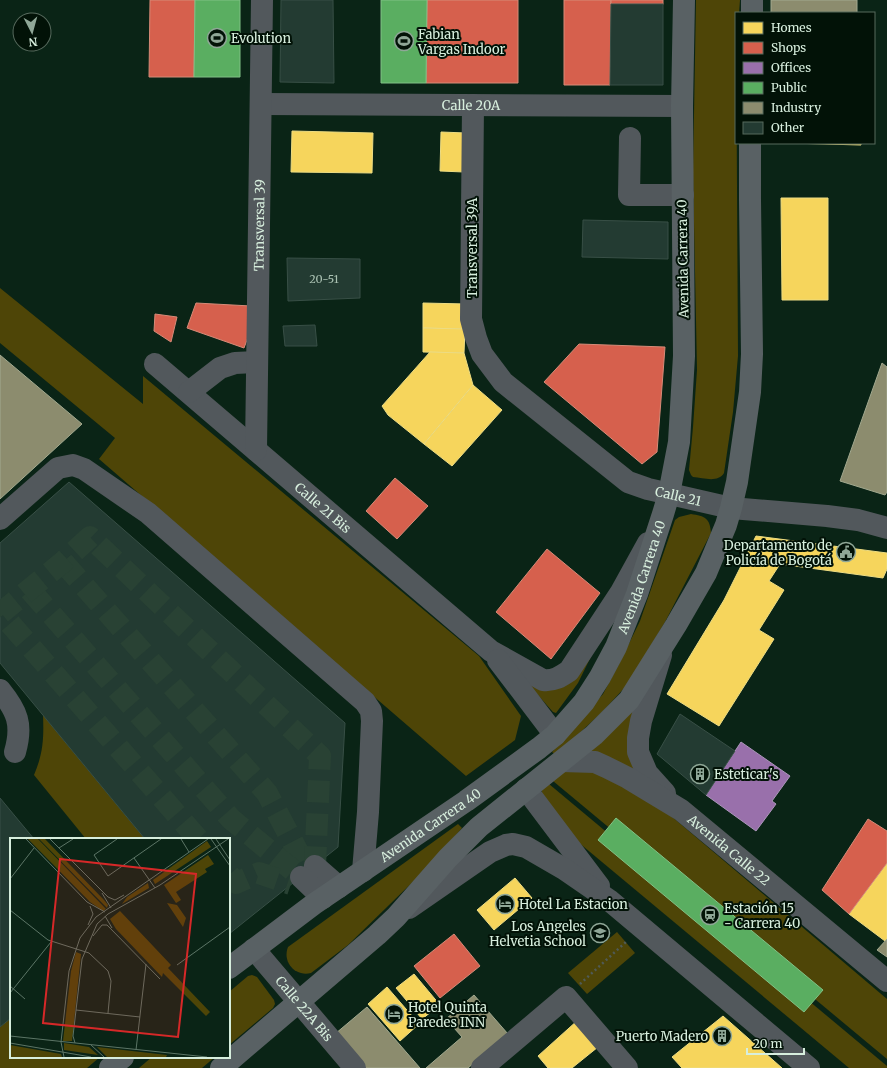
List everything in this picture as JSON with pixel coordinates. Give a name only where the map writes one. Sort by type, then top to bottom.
[{"type":"main road","name":"Avenida Carrera 40","points":[[230,967],[326,896],[466,801],[539,748],[584,702],[600,677],[616,647],[637,594],[666,504],[679,442],[684,356],[682,106],[684,0]]},
{"type":"main road","points":[[752,0],[752,12]]},
{"type":"main road","points":[[221,1068],[377,935],[396,917],[448,858],[479,827],[594,736],[629,700],[664,645],[706,573],[726,525],[731,508],[737,482],[750,392],[752,354],[750,144]]},
{"type":"main road","points":[[110,1068],[122,1058]]},
{"type":"street","name":"Transversal 39","points":[[256,450],[262,0]]},
{"type":"street","name":"Calle 20A","points":[[260,104],[682,106]]},
{"type":"street","name":"Transversal 39A","points":[[473,105],[471,318],[482,354],[503,382]]},
{"type":"street","points":[[630,138],[629,195],[683,195]]},
{"type":"street","points":[[189,392],[220,368],[235,363],[257,362]]},
{"type":"street","name":"Calle 21 Bis","points":[[155,364],[491,651],[543,680],[551,681],[569,671],[621,592],[666,504]]},
{"type":"street","name":"Calle 21","points":[[503,382],[628,482],[648,489],[666,504],[827,516],[858,520],[887,528]]},
{"type":"street","points":[[0,519],[58,468],[73,465],[84,469],[148,513],[365,702],[371,711],[372,721],[368,812],[363,871]]},
{"type":"street","name":"Avenida Calle 22","points":[[664,645],[641,721],[638,738],[638,752],[647,773],[681,810],[887,981]]},
{"type":"street","name":"Calle 21 Bis","points":[[491,651],[554,734]]},
{"type":"street","points":[[0,690],[16,712],[19,726],[19,738],[15,752]]},
{"type":"street","name":"Avenida Calle 22","points":[[562,761],[595,762],[628,778],[681,810]]},
{"type":"street","points":[[526,789],[609,900]]},
{"type":"street","points":[[396,917],[490,852],[506,845],[520,845],[533,850],[564,869],[609,900],[802,1066]]},
{"type":"street","points":[[326,896],[304,874],[326,896]]},
{"type":"street","name":"Calle 22A Bis","points":[[254,949],[355,1068]]},
{"type":"street","points":[[482,1068],[566,997],[627,1068]]},
{"type":"path","points":[[566,997],[642,928]]},
{"type":"shaded area","points":[[696,0],[740,0],[739,12],[735,12],[738,356],[733,412],[724,473],[718,478],[714,479],[693,477],[689,470],[697,370],[693,172]]},
{"type":"shaded area","points":[[0,288],[143,404],[143,376],[479,656],[521,716],[515,740],[466,776],[99,459],[115,438],[0,343]]},
{"type":"shaded area","points":[[691,514],[706,519],[708,521],[711,533],[665,622],[627,685],[602,712],[556,755],[552,752],[603,694],[640,621],[675,520],[679,517]]},
{"type":"shaded area","points":[[604,630],[578,683],[556,713],[553,712],[514,668],[549,684]]},
{"type":"shaded area","points":[[633,710],[642,776],[587,754]]},
{"type":"shaded area","points":[[43,715],[144,838],[85,838],[34,775],[42,746]]},
{"type":"shaded area","points":[[586,764],[664,810],[887,999],[887,1059],[553,781],[570,765]]},
{"type":"shaded area","points":[[549,784],[887,1066],[887,1068],[849,1068],[572,837],[542,805],[542,790]]},
{"type":"shaded area","points":[[458,824],[462,828],[426,869],[348,945],[311,973],[300,973],[291,967],[287,958],[288,947]]},
{"type":"shaded area","points":[[617,932],[635,953],[587,994],[568,973]]},
{"type":"shaded area","points":[[252,975],[257,977],[274,1000],[275,1004],[273,1008],[230,1044],[230,991],[248,976]]},
{"type":"shaded area","points":[[10,1019],[10,1058],[99,1058],[87,1068],[0,1068],[0,1027]]},
{"type":"shaded area","points":[[151,1058],[214,1058],[202,1068],[139,1068]]},
{"type":"building: Homes","points":[[292,131],[373,133],[372,173],[291,172]]},
{"type":"building: Homes","points":[[441,132],[466,133],[464,172],[440,171]]},
{"type":"building: Homes","points":[[825,144],[861,144],[861,145]]},
{"type":"building: Homes","points":[[781,198],[828,198],[828,300],[782,300]]},
{"type":"building: Homes","points":[[423,303],[466,304],[465,329],[423,328]]},
{"type":"building: Homes","points":[[423,328],[465,329],[464,353],[423,352]]},
{"type":"building: Homes","points":[[430,352],[464,353],[473,385],[424,444],[388,415],[382,406]]},
{"type":"building: Homes","points":[[473,385],[502,410],[452,466],[424,444]]},
{"type":"building: Homes","points":[[756,536],[887,553],[887,569],[883,578],[780,564],[769,581],[784,590],[759,630],[774,639],[719,726],[667,694],[724,600]]},
{"type":"building: Homes","points":[[887,863],[887,939],[885,941],[849,914]]},
{"type":"building: Homes","name":"Hotel La Estacion","points":[[515,878],[532,898],[494,930],[477,910]]},
{"type":"building: Homes","points":[[414,974],[440,1005],[422,1019],[396,988]]},
{"type":"building: Homes","name":"Hotel Quinta Paredes INN","points":[[387,987],[419,1024],[400,1041],[368,1004]]},
{"type":"building: Homes","name":"Puerto Madero","points":[[723,1016],[782,1068],[682,1068],[672,1057]]},
{"type":"building: Homes","points":[[578,1020],[598,1047],[572,1068],[548,1068],[538,1056]]},
{"type":"building: Shops","points":[[150,0],[195,0],[194,77],[149,77]]},
{"type":"building: Shops","points":[[427,0],[518,0],[518,83],[426,83]]},
{"type":"building: Shops","points":[[564,0],[611,0],[610,85],[564,85]]},
{"type":"building: Shops","points":[[611,0],[663,0],[663,4],[611,4]]},
{"type":"building: Shops","points":[[196,303],[251,306],[250,332],[244,348],[187,328]]},
{"type":"building: Shops","points":[[155,314],[177,317],[171,342],[154,331]]},
{"type":"building: Shops","points":[[579,344],[665,347],[657,452],[642,464],[544,382]]},
{"type":"building: Shops","points":[[395,478],[428,506],[397,539],[366,511]]},
{"type":"building: Shops","points":[[547,549],[600,593],[551,659],[496,612]]},
{"type":"building: Shops","points":[[868,819],[887,831],[887,863],[849,914],[822,890]]},
{"type":"building: Shops","points":[[454,934],[480,966],[440,998],[414,966]]},
{"type":"building: Offices","points":[[741,742],[790,776],[772,801],[776,804],[756,831],[706,795]]},
{"type":"building: Public","name":"Evolution","points":[[195,0],[240,0],[240,77],[194,77]]},
{"type":"building: Public","name":"Fabian Vargas Indoor","points":[[381,0],[427,0],[426,83],[381,83]]},
{"type":"building: Public","name":"Estación 15 - Carrera 40","points":[[616,818],[823,990],[804,1012],[598,840]]},
{"type":"building: Industry","points":[[771,0],[857,0],[857,12],[771,12]]},
{"type":"building: Industry","points":[[0,355],[82,424],[0,499]]},
{"type":"building: Industry","points":[[882,363],[887,367],[887,492],[885,495],[840,481]]},
{"type":"building: Industry","points":[[887,939],[887,957],[877,950]]},
{"type":"building: Industry","points":[[474,995],[508,1034],[468,1068],[426,1068],[462,1037],[446,1019]]},
{"type":"building: Industry","points":[[367,1007],[420,1068],[364,1068],[335,1034]]},
{"type":"building: Other","points":[[281,0],[333,0],[334,83],[280,82]]},
{"type":"building: Other","points":[[611,4],[663,4],[663,85],[610,85]]},
{"type":"building: Other","points":[[583,220],[668,222],[668,259],[582,257]]},
{"type":"building: Other","points":[[287,258],[360,259],[360,298],[288,301]]},
{"type":"building: Other","points":[[315,325],[317,346],[285,346],[283,326]]},
{"type":"building: Other","points":[[69,482],[345,723],[338,847],[230,933],[230,838],[144,838],[0,663],[0,543]]},
{"type":"building: Other","name":"Esteticar's","points":[[680,714],[735,751],[706,795],[657,754]]},
{"type":"building: Other","points":[[0,798],[33,838],[10,838],[10,1019],[0,1027]]},
{"type":"tunnel","points":[[197,838],[1,613],[63,562],[90,537],[320,756],[315,866]]},
{"type":"tunnel","points":[[63,562],[267,793],[308,871]]},
{"type":"tunnel","points":[[30,590],[231,819],[301,877]]},
{"type":"tunnel","points":[[230,876],[236,883],[259,873],[291,884]]},
{"type":"place","name":"Evolution","points":[[217,38]]},
{"type":"place","name":"Fabian Vargas Indoor","points":[[404,41]]},
{"type":"place","name":"Departamento de Policía de Bogotá","points":[[846,552]]},
{"type":"place","name":"Esteticar's","points":[[700,774]]},
{"type":"place","name":"Hotel La Estacion","points":[[505,904]]},
{"type":"place","name":"Estación 15 - Carrera 40","points":[[710,915]]},
{"type":"place","name":"Los Angeles Helvetia School","points":[[600,933]]},
{"type":"place","name":"Hotel Quinta Paredes INN","points":[[394,1014]]},
{"type":"place","name":"Puerto Madero","points":[[722,1036]]}]
